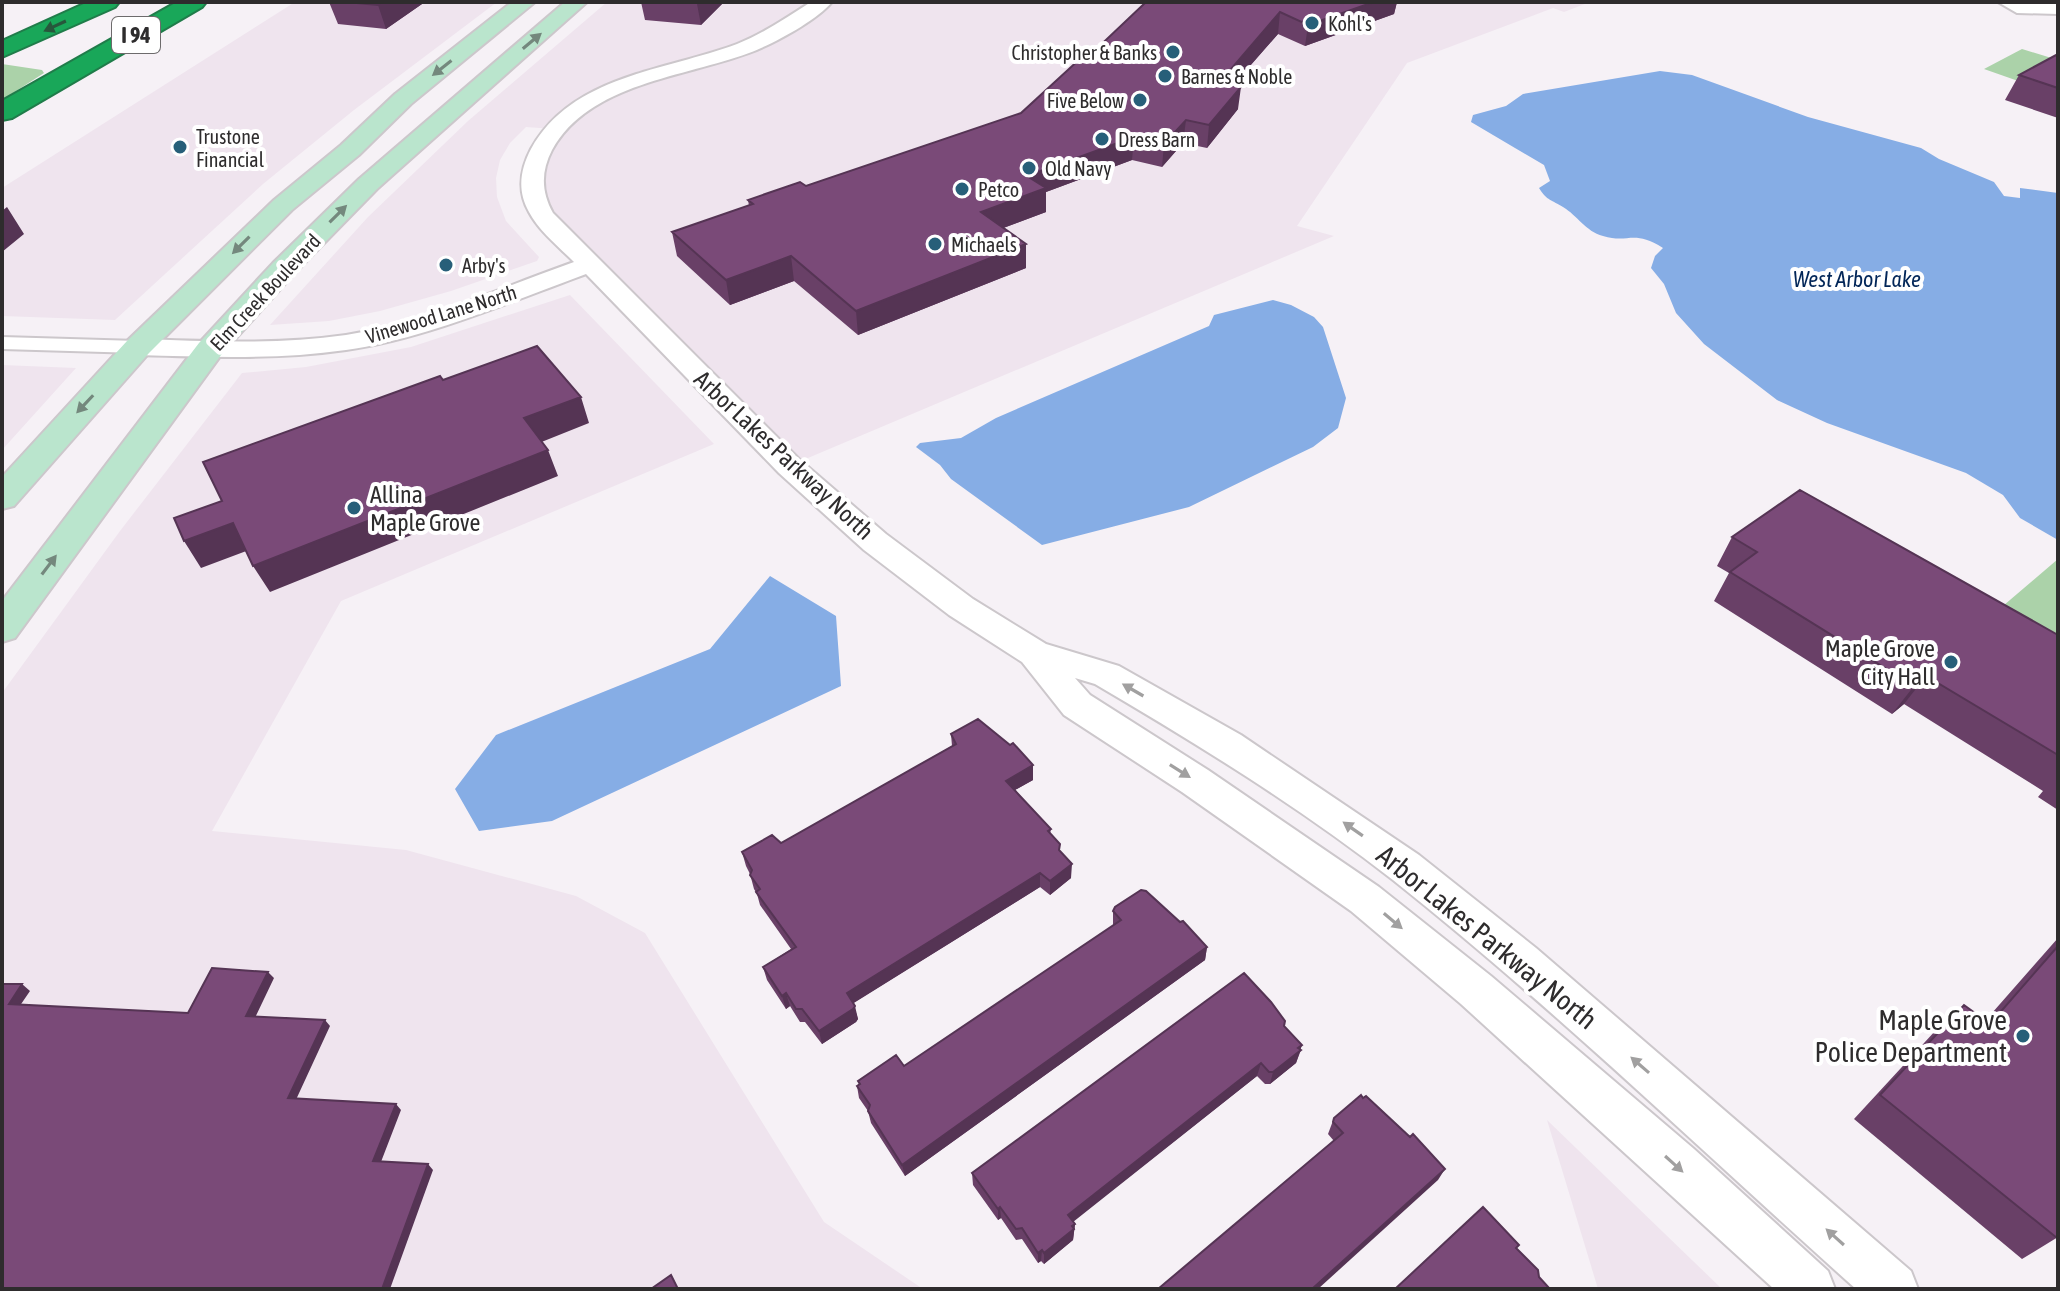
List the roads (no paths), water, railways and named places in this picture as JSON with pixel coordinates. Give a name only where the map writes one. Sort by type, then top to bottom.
[{"type":"highway","name":"I 94","points":[[2,50],[107,2]]},
{"type":"highway","name":"I 94","points":[[2,112],[194,2]]},
{"type":"main road","name":"Elm Creek Boulevard","points":[[2,498],[138,347],[283,205],[350,150],[403,99],[525,2]]},
{"type":"main road","name":"Elm Creek Boulevard","points":[[2,628],[210,349],[283,269],[368,184],[577,2]]},
{"type":"street","name":"Arbor Lakes Parkway North","points":[[823,2],[775,33],[744,48],[621,86],[583,107],[555,129],[540,150],[534,166],[531,187],[543,217],[789,466],[875,542],[961,607],[1034,653],[1107,675],[1161,706],[1228,745],[1405,867],[1521,961],[1893,1289]]},
{"type":"street","points":[[2017,6],[2058,3]]},
{"type":"street","points":[[2017,6],[2058,9]]},
{"type":"street","name":"Vinewood Lane North","points":[[2,343],[210,349],[300,348],[373,336],[445,317],[588,265]]},
{"type":"street","name":"Arbor Lakes Parkway North","points":[[1034,653],[1077,705],[1195,781],[1365,899],[1476,990],[1810,1289]]},
{"type":"water","name":"West Arbor Lake","points":[[1660,71],[1692,75],[1808,117],[1921,148],[1994,182],[2004,196],[2020,198],[2020,188],[2058,193],[2058,540],[2020,518],[2003,495],[1966,473],[1827,423],[1777,400],[1704,344],[1676,313],[1664,284],[1651,268],[1655,256],[1663,248],[1645,239],[1612,238],[1591,231],[1539,188],[1550,181],[1544,165],[1471,122],[1473,115],[1506,106],[1523,94]]},
{"type":"water","points":[[1273,300],[1314,317],[1323,327],[1346,398],[1338,428],[1313,447],[1189,507],[1042,545],[951,479],[940,465],[916,447],[920,443],[961,438],[996,418],[1209,326],[1214,315]]},
{"type":"water","points":[[770,576],[836,616],[841,686],[552,821],[479,831],[455,789],[496,735],[710,649]]},
{"type":"place","name":"Kohl's","points":[[1312,23]]},
{"type":"place","name":"Christopher & Banks","points":[[1173,52]]},
{"type":"place","name":"Barnes & Noble","points":[[1165,76]]},
{"type":"place","name":"Five Below","points":[[1140,100]]},
{"type":"place","name":"Dress Barn","points":[[1102,139]]},
{"type":"place","name":"Trustone Financial","points":[[180,147]]},
{"type":"place","name":"Old Navy","points":[[1029,168]]},
{"type":"place","name":"Petco","points":[[962,189]]},
{"type":"place","name":"Michaels","points":[[935,244]]},
{"type":"place","name":"Arby's","points":[[446,265]]},
{"type":"place","name":"Allina Maple Grove","points":[[354,508]]},
{"type":"place","name":"Maple Grove City Hall","points":[[1951,662]]},
{"type":"place","name":"Maple Grove Police Department","points":[[2023,1036]]}]
